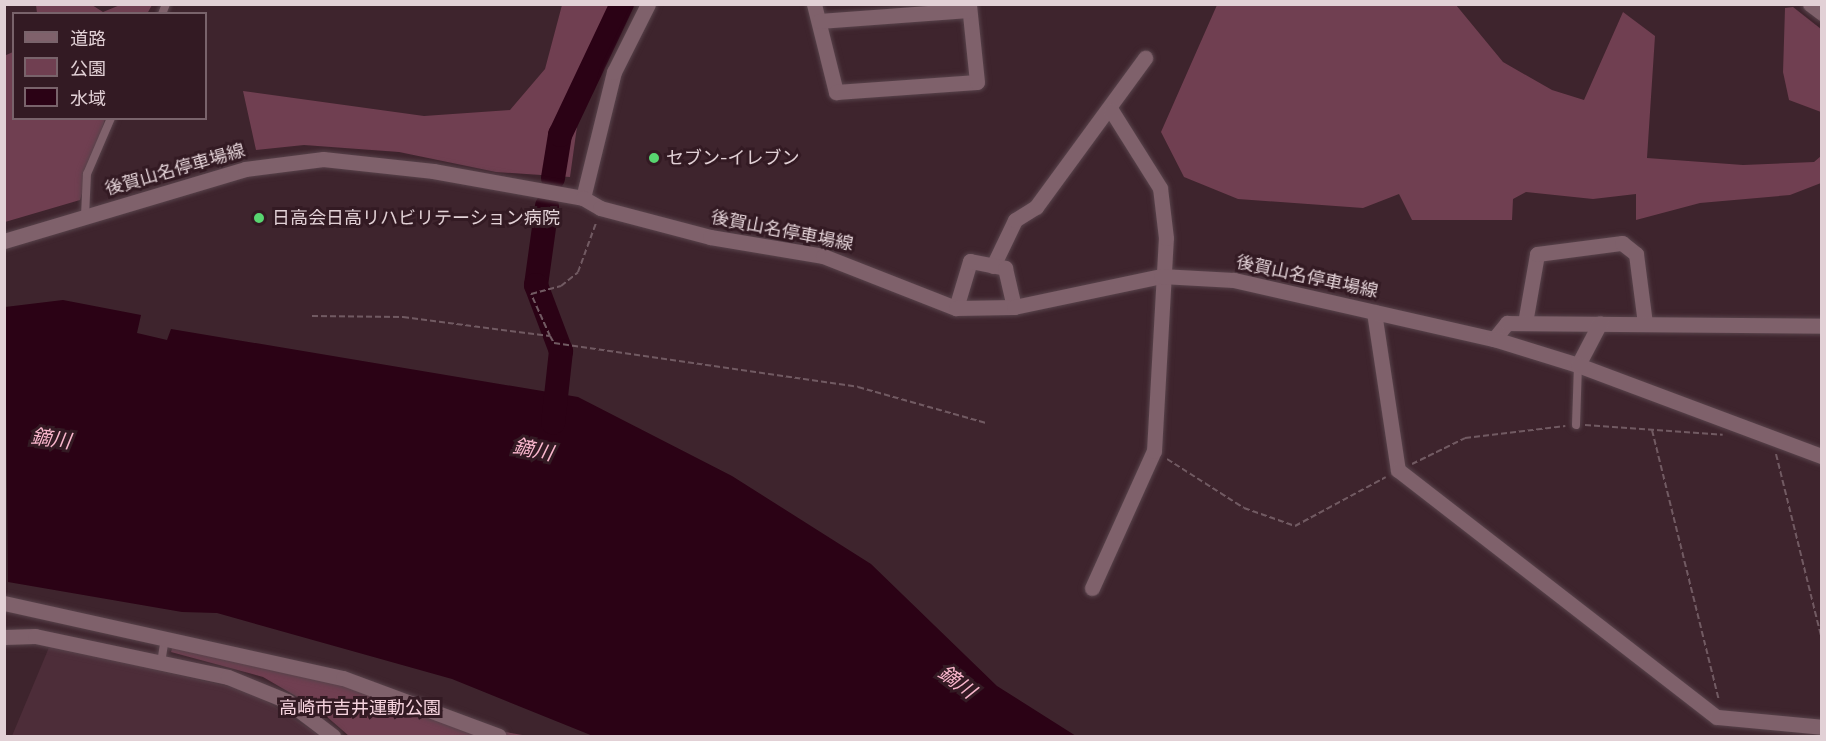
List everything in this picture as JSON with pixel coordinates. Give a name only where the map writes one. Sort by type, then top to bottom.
[{"type":"street","points":[[583,198],[614,72],[648,4]]},
{"type":"street","points":[[814,4],[836,92],[977,82],[969,7],[819,21]]},
{"type":"street","points":[[1810,4],[1821,13]]},
{"type":"street","points":[[993,266],[1015,220],[1036,207],[1060,167],[1111,110],[1145,58]]},
{"type":"street","points":[[1092,588],[1154,451],[1161,276],[1166,238],[1160,188],[1111,110]]},
{"type":"street","name":"後賀山名停車場線","points":[[4,241],[245,169],[323,159],[433,171],[583,198],[600,208],[710,237],[823,256],[956,308],[1014,307],[1161,276],[1234,280],[1494,339],[1578,365],[1771,446],[1821,456]]},
{"type":"street","points":[[1526,323],[1537,254],[1622,243],[1636,254],[1645,323]]},
{"type":"street","points":[[956,308],[970,261],[1005,268],[1014,307]]},
{"type":"street","points":[[1374,312],[1398,470],[1723,717],[1821,728]]},
{"type":"street","points":[[1494,339],[1499,328],[1526,323],[1821,326]]},
{"type":"street","points":[[1578,365],[1600,323]]},
{"type":"street","points":[[4,603],[343,678],[499,736]]},
{"type":"street","points":[[4,637],[35,636],[259,687],[333,736]]},
{"type":"lane","points":[[85,216],[87,174],[110,120]]},
{"type":"lane","points":[[1576,425],[1578,365]]},
{"type":"lane","points":[[161,663],[165,638]]},
{"type":"path","points":[[600,208],[593,243],[578,273],[561,286],[534,291],[550,336],[558,343],[858,387],[986,423]]},
{"type":"path","points":[[312,316],[403,317],[550,336]]},
{"type":"path","points":[[1154,451],[1245,508],[1295,526],[1398,470],[1465,438],[1576,425],[1730,436]]},
{"type":"path","points":[[1652,430],[1723,717]]},
{"type":"path","points":[[1771,446],[1821,640]]},
{"type":"shaded area","points":[[50,645],[252,692],[321,736],[12,736]]},
{"type":"green space","points":[[36,5],[92,5],[103,12],[37,12]]},
{"type":"green space","points":[[120,5],[152,5],[148,12],[103,12]]},
{"type":"green space","points":[[562,5],[625,5],[580,105],[570,177],[496,172],[399,152],[304,145],[256,150],[243,91],[424,116],[510,110],[545,69]]},
{"type":"green space","points":[[1217,5],[1456,5],[1503,62],[1552,90],[1584,100],[1623,12],[1655,36],[1647,158],[1743,165],[1814,162],[1821,156],[1821,183],[1790,195],[1700,203],[1636,220],[1636,194],[1593,199],[1526,192],[1513,199],[1512,220],[1412,220],[1399,194],[1363,208],[1238,199],[1184,177],[1161,132]]},
{"type":"green space","points":[[1793,7],[1821,29],[1821,112],[1789,100],[1783,72],[1785,8]]},
{"type":"green space","points":[[12,52],[12,120],[105,120],[80,200],[5,222],[4,56]]},
{"type":"green space","name":"高崎市吉井運動公園","points":[[176,636],[494,730],[528,736],[349,736],[318,709],[263,677],[171,652]]},
{"type":"water","name":"鏑川","points":[[63,300],[141,315],[137,333],[167,340],[171,329],[578,397],[732,476],[871,564],[997,686],[1076,736],[593,736],[452,679],[217,613],[182,612],[8,582],[5,307]]},
{"type":"waterway","points":[[553,178],[560,135],[622,4]]},
{"type":"waterway","points":[[547,206],[536,285],[561,351],[553,423]]},
{"type":"place","name":"セブン-イレブン","points":[[654,158]]},
{"type":"place","name":"日高会日高リハビリテーション病院","points":[[259,218]]}]
